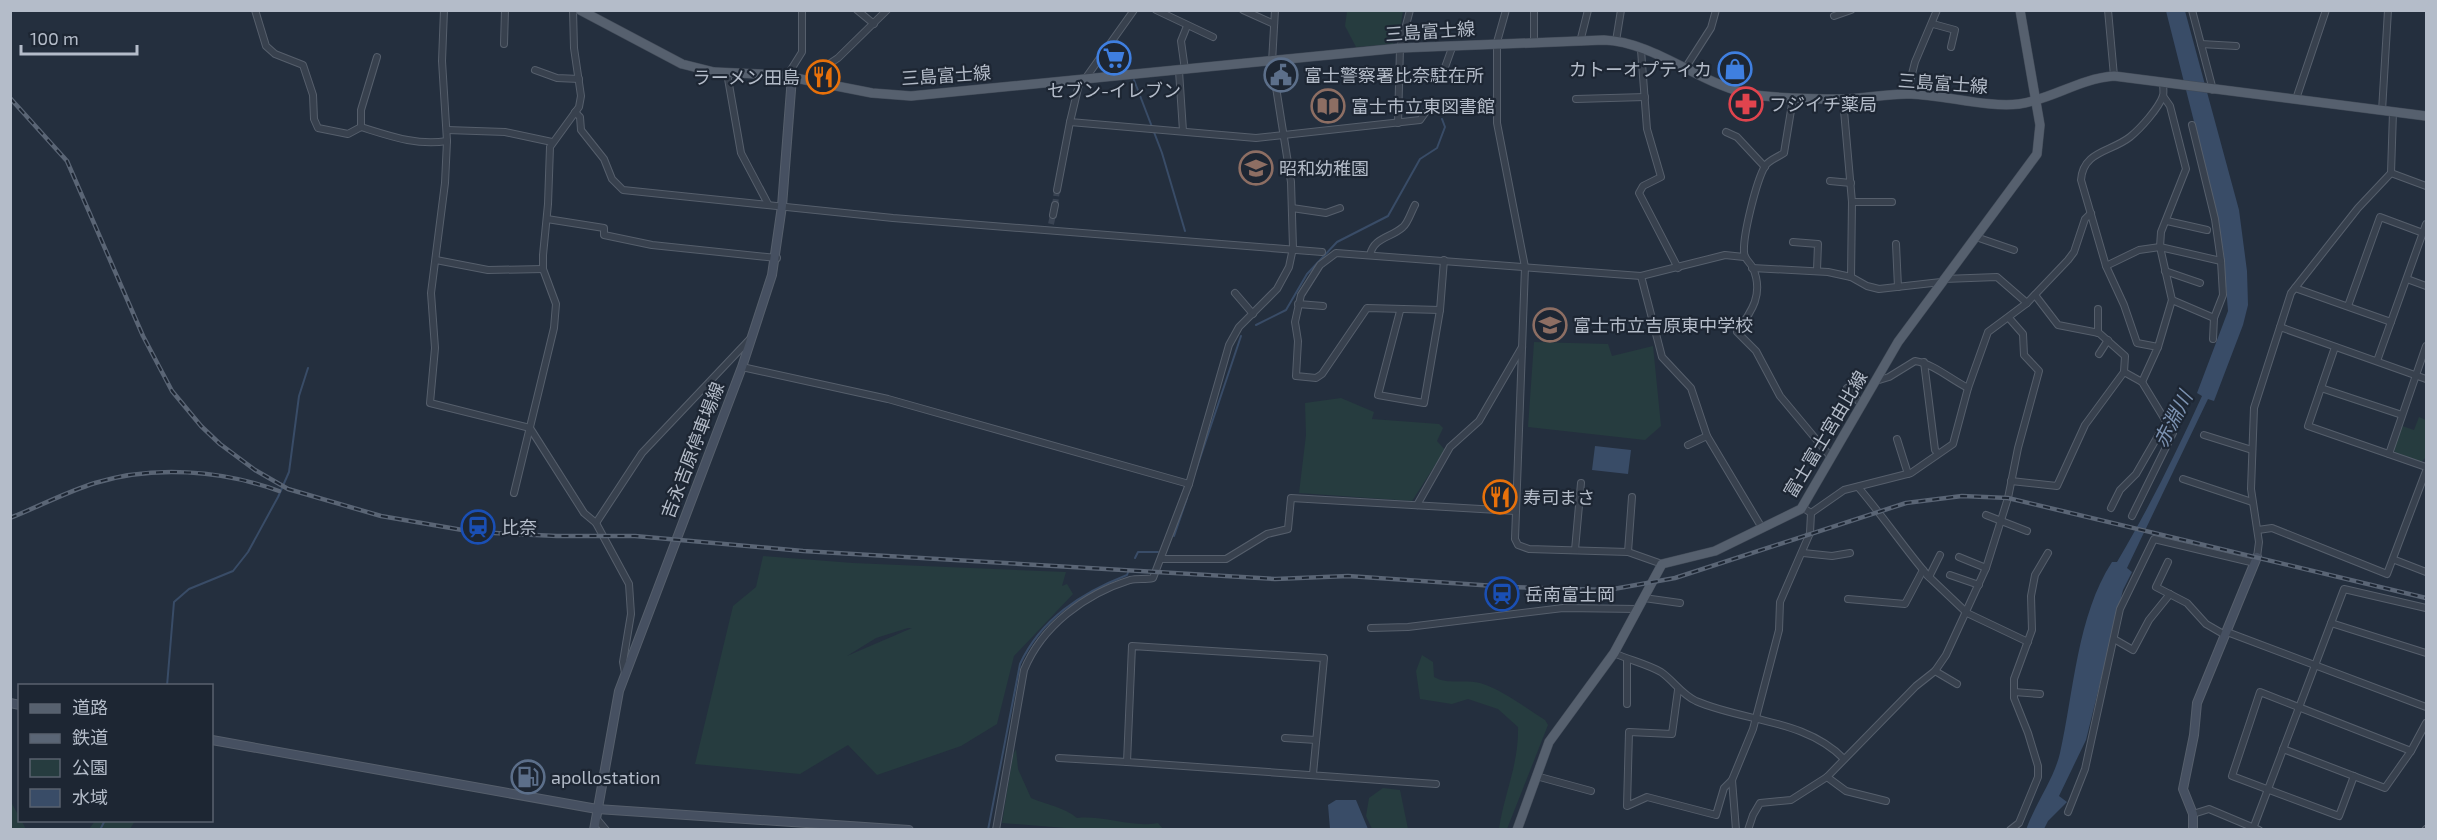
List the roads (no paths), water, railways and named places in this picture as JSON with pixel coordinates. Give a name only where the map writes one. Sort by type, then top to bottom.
[{"type":"main road","name":"三島富士線","points":[[580,10],[682,64],[698,70],[789,76],[872,93],[911,96],[1400,48],[1497,42],[1617,41],[1686,67],[1736,92],[1793,98],[1843,99],[1907,94],[2017,104],[2036,100],[2091,78],[2114,76],[2427,116]]},
{"type":"main road","name":"富士富士宮由比線","points":[[1662,564],[1715,551],[1792,515],[1802,507],[1898,342],[2037,154],[2040,125],[2020,10]]},
{"type":"main road","points":[[1516,830],[1549,742],[1614,653],[1662,564]]},
{"type":"street","points":[[255,10],[266,46],[276,54],[303,65],[313,95],[314,118],[318,128],[348,134],[361,127],[401,140],[434,143],[447,141]]},
{"type":"street","points":[[444,10],[442,61],[447,141],[431,293],[435,348],[430,403],[530,428],[584,513],[596,523],[629,584],[631,614],[623,662],[625,674]]},
{"type":"street","points":[[504,44],[505,10]]},
{"type":"street","points":[[514,493],[554,328],[556,304],[543,269],[552,142],[575,112],[581,96],[573,10]]},
{"type":"street","points":[[789,76],[802,52],[802,10]]},
{"type":"street","points":[[857,10],[874,24]]},
{"type":"street","points":[[805,80],[838,58],[888,10]]},
{"type":"street","points":[[1057,190],[1070,122],[1082,80],[1134,10]]},
{"type":"street","points":[[1156,10],[1214,38]]},
{"type":"street","points":[[1243,10],[1274,24]]},
{"type":"street","points":[[996,830],[1024,670],[1032,651],[1078,603],[1090,595],[1133,579],[1153,578],[1189,484],[1228,345],[1239,327],[1277,289],[1289,267],[1293,248],[1292,208],[1285,134],[1272,62],[1275,10]]},
{"type":"street","points":[[1398,123],[1400,48],[1410,10]]},
{"type":"street","points":[[1506,10],[1497,42],[1497,123],[1525,267],[1515,539],[1521,547],[1628,552],[1662,564]]},
{"type":"street","points":[[1534,10],[1534,42]]},
{"type":"street","points":[[1580,43],[1588,10]]},
{"type":"street","points":[[1617,41],[1621,10]]},
{"type":"street","points":[[1686,67],[1711,28],[1716,10]]},
{"type":"street","points":[[1834,16],[1851,10]]},
{"type":"street","points":[[1907,94],[1915,62],[1937,10]]},
{"type":"street","points":[[2108,10],[2114,76]]},
{"type":"street","points":[[2192,10],[2212,89]]},
{"type":"street","points":[[2296,99],[2326,10]]},
{"type":"street","points":[[2382,111],[2388,10]]},
{"type":"street","points":[[1933,24],[1955,30],[1951,47]]},
{"type":"street","points":[[1183,131],[1181,41],[1187,26]]},
{"type":"street","points":[[2201,44],[2236,46]]},
{"type":"street","points":[[1444,70],[1453,45]]},
{"type":"street","points":[[1641,50],[1649,138],[1661,177],[1643,186],[1640,193],[1678,268]]},
{"type":"street","points":[[361,127],[361,110],[377,57]]},
{"type":"street","points":[[535,70],[557,78],[579,79]]},
{"type":"street","points":[[727,73],[741,153],[768,204]]},
{"type":"street","name":"吉永吉原停車場線","points":[[594,830],[612,719],[625,674],[742,367],[777,258],[789,76]]},
{"type":"street","points":[[2142,382],[2158,347],[2172,300],[2160,246],[2161,232],[2186,170],[2170,106],[2163,96],[2163,82]]},
{"type":"street","points":[[2158,347],[2137,343],[2124,305],[2106,266],[2091,213],[2082,191],[2082,169],[2092,157],[2130,137],[2163,96]]},
{"type":"street","points":[[1576,99],[1645,97]]},
{"type":"street","points":[[1793,98],[1784,153],[1765,167],[1748,222],[1744,257],[1752,268],[1758,288],[1757,300],[1753,311],[1737,332],[1756,351],[1780,396],[1830,456]]},
{"type":"street","points":[[1843,99],[1852,202],[1851,277]]},
{"type":"street","points":[[575,112],[580,117],[581,130],[604,159],[612,179],[622,190],[782,206],[1050,227],[1322,252]]},
{"type":"street","points":[[2193,830],[2193,814],[2183,789],[2194,735],[2197,703],[2201,687],[2256,560],[2258,530],[2252,502],[2254,408],[2295,288],[2358,208],[2391,173],[2393,112]]},
{"type":"street","points":[[1070,122],[1256,138],[1420,120],[1425,113]]},
{"type":"street","points":[[2192,126],[2215,219],[2221,261],[2223,296],[2214,318],[2213,339]]},
{"type":"street","points":[[447,130],[505,132],[552,142]]},
{"type":"street","points":[[1726,132],[1737,137],[1765,167]]},
{"type":"street","points":[[2391,173],[2427,186]]},
{"type":"street","points":[[1830,181],[1851,183]]},
{"type":"street","points":[[1852,202],[1892,202]]},
{"type":"street","points":[[1053,215],[1055,205]]},
{"type":"street","points":[[1370,255],[1372,248],[1382,238],[1404,227],[1415,205]]},
{"type":"street","points":[[1292,208],[1326,213],[1340,208]]},
{"type":"street","points":[[1811,513],[1844,490],[1908,474],[1953,444],[1968,388],[1988,332],[2035,296],[2068,260],[2074,252],[2085,219],[2091,213]]},
{"type":"street","points":[[2348,306],[2380,217],[2423,233]]},
{"type":"street","points":[[547,219],[604,228],[604,234],[651,244],[777,258]]},
{"type":"street","points":[[2167,221],[2207,230]]},
{"type":"street","points":[[2377,361],[2427,224]]},
{"type":"street","points":[[1976,237],[2014,250]]},
{"type":"street","points":[[1793,242],[1818,244],[1817,270]]},
{"type":"street","points":[[1896,244],[1898,287]]},
{"type":"street","points":[[2106,266],[2139,250],[2160,246],[2221,261]]},
{"type":"street","points":[[1440,310],[1367,309],[1322,374],[1316,378],[1296,376],[1298,342],[1295,322],[1298,304],[1309,279],[1320,265],[1336,253],[1641,276],[1725,255],[1744,257]]},
{"type":"street","points":[[436,260],[488,270],[543,269]]},
{"type":"street","points":[[1400,310],[1378,395],[1424,403],[1440,310],[1444,260]]},
{"type":"street","points":[[1752,268],[1817,270],[1851,277],[1867,286],[1879,289],[1997,277],[2027,303]]},
{"type":"street","points":[[2165,271],[2200,283]]},
{"type":"street","points":[[1641,276],[1662,357],[1691,388],[1707,436],[1762,528]]},
{"type":"street","points":[[2407,279],[2427,286]]},
{"type":"street","points":[[2295,288],[2391,322]]},
{"type":"street","points":[[1235,293],[1253,314]]},
{"type":"street","points":[[2011,481],[2057,486],[2085,425],[2124,372],[2125,356],[2108,340],[2098,333],[2058,325],[2035,296]]},
{"type":"street","points":[[2172,300],[2214,318]]},
{"type":"street","points":[[1298,304],[1323,306]]},
{"type":"street","points":[[2098,309],[2098,333]]},
{"type":"street","points":[[1748,830],[1760,804],[1791,800],[1827,777],[1916,686],[1935,671],[1946,655],[1986,568],[2001,522],[2039,371],[2024,355],[2023,334],[2009,318]]},
{"type":"street","points":[[2280,327],[2427,379]]},
{"type":"street","points":[[596,523],[642,453],[750,339]]},
{"type":"street","points":[[2098,354],[2108,340]]},
{"type":"street","points":[[2389,454],[2427,346]]},
{"type":"street","points":[[1417,505],[1450,447],[1479,421],[1522,347]]},
{"type":"street","points":[[2258,530],[2272,528],[2387,574],[2395,560],[2427,469],[2308,426],[2335,347]]},
{"type":"street","points":[[1876,381],[1889,377],[1915,361],[1924,362],[1968,388]]},
{"type":"street","points":[[1924,362],[1935,450],[1938,453]]},
{"type":"street","points":[[742,367],[888,399],[1189,484]]},
{"type":"street","points":[[2124,372],[2142,382],[2173,433],[2132,516]]},
{"type":"street","points":[[1846,388],[1861,404]]},
{"type":"street","points":[[2321,388],[2402,416]]},
{"type":"street","points":[[2111,508],[2120,490],[2136,474],[2166,422]]},
{"type":"street","points":[[2204,435],[2252,450]]},
{"type":"street","points":[[1688,445],[1707,436]]},
{"type":"street","points":[[1897,440],[1908,474]]},
{"type":"street","points":[[2183,479],[2252,502]]},
{"type":"street","points":[[1575,550],[1581,483]]},
{"type":"street","points":[[1858,487],[1878,510],[1896,539],[1929,577],[1967,613],[2028,642]]},
{"type":"street","points":[[1628,552],[1632,497]]},
{"type":"street","points":[[1162,559],[1226,558],[1268,534],[1288,529],[1291,498],[1515,511]]},
{"type":"street","points":[[1802,507],[1811,513]]},
{"type":"street","points":[[1678,690],[1672,734],[1629,732],[1627,806],[1647,797],[1716,815],[1724,788],[1732,780],[1756,718],[1779,630],[1780,602],[1810,533],[1811,513]]},
{"type":"street","points":[[1986,515],[2027,531]]},
{"type":"street","points":[[2068,812],[2085,770],[2120,609],[2154,538],[2256,560]]},
{"type":"street","points":[[1803,553],[1832,556],[1850,553]]},
{"type":"street","points":[[2010,830],[2019,823],[2038,777],[2038,766],[2014,692],[2017,668],[2028,642],[2032,622],[2031,596],[2035,575],[2048,553]]},
{"type":"street","points":[[1929,577],[1940,555]]},
{"type":"street","points":[[1959,558],[1986,568]]},
{"type":"street","points":[[2395,560],[2427,572]]},
{"type":"street","points":[[2168,562],[2156,587],[2187,603],[2206,624],[2427,707]]},
{"type":"street","points":[[1848,599],[1905,604],[1923,570]]},
{"type":"street","points":[[1950,575],[1980,585]]},
{"type":"street","points":[[2193,814],[2209,809],[2257,828],[2268,789],[2344,589],[2427,608]]},
{"type":"street","points":[[2114,639],[2133,650],[2150,621],[2170,594]]},
{"type":"street","points":[[1644,598],[1680,603]]},
{"type":"street","points":[[1371,628],[1408,627],[1563,608],[1638,609]]},
{"type":"street","points":[[2331,623],[2427,653]]},
{"type":"street","points":[[1127,762],[1132,646],[1324,658],[1313,774]]},
{"type":"street","points":[[1614,653],[1661,672],[1678,690],[1699,702],[1816,738],[1828,744],[1844,759]]},
{"type":"street","points":[[1627,659],[1627,704]]},
{"type":"street","points":[[1935,671],[1957,684]]},
{"type":"street","points":[[2014,692],[2040,694]]},
{"type":"street","points":[[2354,776],[2339,816],[2232,776],[2260,692],[2411,751]]},
{"type":"street","points":[[2283,749],[2385,788],[2427,723]]},
{"type":"street","points":[[1285,738],[1316,740]]},
{"type":"street","points":[[213,740],[596,813],[909,830]]},
{"type":"street","points":[[1059,758],[1436,784]]},
{"type":"street","points":[[1536,776],[1591,791]]},
{"type":"street","points":[[1827,777],[1846,791],[1886,801]]},
{"type":"street","points":[[1732,780],[1736,830]]},
{"type":"street","points":[[596,813],[606,830]]},
{"type":"water","points":[[2166,11],[2185,11],[2239,210],[2247,271],[2248,305],[2243,325],[2214,401],[2208,399],[2127,568],[2132,572],[2123,590],[2086,740],[2059,796],[2067,802],[2048,821],[2044,829],[2026,830],[2060,753],[2078,654],[2091,606],[2100,583],[2112,562],[2117,562],[2162,480],[2202,396],[2197,393],[2228,311],[2223,249],[2206,169]]},
{"type":"water","points":[[1595,446],[1631,450],[1628,474],[1592,470]]},
{"type":"water","points":[[1336,800],[1356,800],[1368,829],[1330,829],[1328,805]]},
{"type":"waterway","points":[[1118,41],[1128,64]]},
{"type":"waterway","points":[[1134,80],[1162,153],[1185,231]]},
{"type":"waterway","points":[[1256,325],[1286,310],[1307,274],[1337,242],[1388,216],[1420,159],[1437,148],[1445,127],[1442,119]]},
{"type":"waterway","points":[[1196,470],[1241,336]]},
{"type":"waterway","points":[[167,684],[174,602],[189,589],[233,571],[248,552],[289,472],[299,396],[308,368]]},
{"type":"waterway","points":[[1174,536],[1187,498]]},
{"type":"waterway","points":[[1135,558],[1138,552],[1158,552]]},
{"type":"waterway","points":[[988,830],[1020,664],[1039,634],[1064,609],[1094,590],[1127,575],[1129,570]]},
{"type":"waterway","points":[[100,830],[104,822]]},
{"type":"tunnel","points":[[1055,205],[1057,190]]},
{"type":"tunnel","points":[[1051,224],[1053,215]]},
{"type":"railway","points":[[10,98],[67,161],[143,336],[172,391],[201,426],[220,444],[255,470],[288,489],[381,516],[474,532],[557,536],[635,536],[803,551],[1275,579],[1348,576],[1510,587],[1608,590],[1675,578],[1906,503],[1962,496],[2008,498],[2426,598]]},
{"type":"railway","points":[[10,518],[95,483],[140,474],[164,472],[211,474],[279,491]]},
{"type":"place","name":"セブン-イレブン","points":[[1114,58]]},
{"type":"place","name":"カトーオプティカ","points":[[1735,69]]},
{"type":"place","name":"富士警察署比奈駐在所","points":[[1281,75]]},
{"type":"place","name":"ラーメン田島","points":[[823,77]]},
{"type":"place","name":"フジイチ薬局","points":[[1746,104]]},
{"type":"place","name":"富士市立東図書館","points":[[1328,106]]},
{"type":"place","name":"昭和幼稚園","points":[[1256,168]]},
{"type":"place","name":"富士市立吉原東中学校","points":[[1550,325]]},
{"type":"place","name":"寿司まさ","points":[[1500,497]]},
{"type":"place","name":"比奈","points":[[478,527]]},
{"type":"place","name":"岳南富士岡","points":[[1502,594]]},
{"type":"place","name":"apollostation","points":[[528,777]]},
{"type":"water label","name":"赤淵川","points":[[2172,419]]}]
